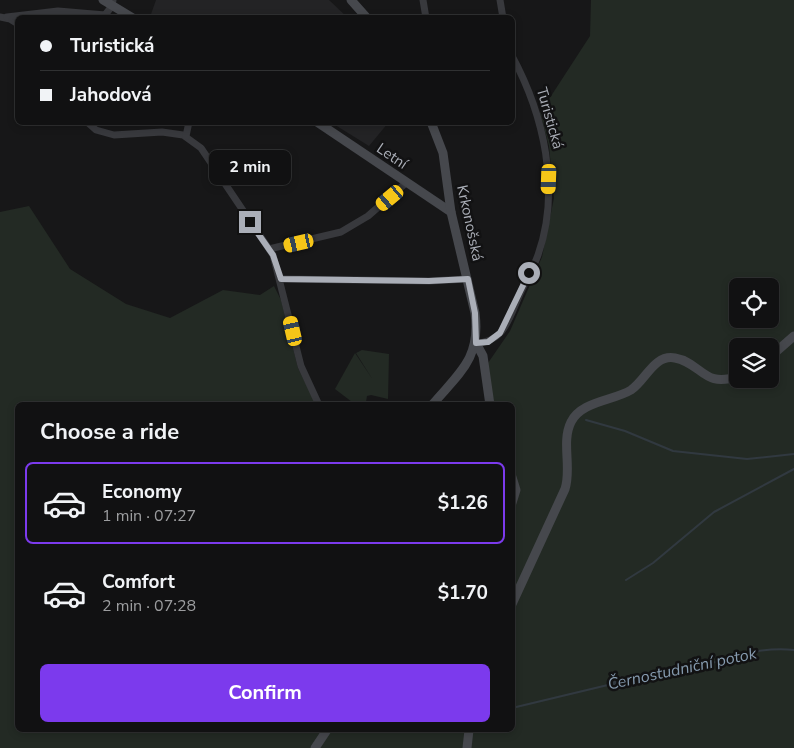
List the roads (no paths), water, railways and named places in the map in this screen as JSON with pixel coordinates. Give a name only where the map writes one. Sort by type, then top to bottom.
[{"type":"street","points":[[103,0],[112,3],[129,15]]},
{"type":"street","points":[[351,0],[364,15]]},
{"type":"street","points":[[423,0],[426,15]]},
{"type":"street","points":[[500,0],[502,15]]},
{"type":"street","points":[[21,15],[58,11],[105,15],[112,3]]},
{"type":"street","points":[[3,17],[15,23]]},
{"type":"street","name":"Turistická","points":[[476,343],[488,342],[504,328],[538,256],[549,207],[548,163],[531,98],[515,63]]},
{"type":"street","points":[[90,125],[96,130],[114,135],[162,132],[186,136],[201,148],[273,255],[281,279],[301,366],[318,402]]},
{"type":"street","points":[[186,136],[188,125]]},
{"type":"street","name":"Letní","points":[[322,125],[451,212]]},
{"type":"street","name":"Krkonošská","points":[[432,125],[443,153],[451,212],[475,313],[476,343],[469,361],[435,402]]},
{"type":"street","points":[[269,249],[341,232],[368,216],[406,182]]},
{"type":"street","points":[[281,279],[429,281],[468,279]]},
{"type":"street","points":[[779,349],[794,336]]},
{"type":"street","points":[[476,343],[483,356],[490,402]]},
{"type":"street","points":[[515,590],[565,489],[568,477],[568,430],[577,414],[585,408],[632,389],[654,365],[668,358],[680,359],[714,380],[729,380]]},
{"type":"street","points":[[315,748],[326,732]]},
{"type":"street","points":[[466,748],[469,732]]},
{"type":"waterway","points":[[586,420],[625,431],[673,451],[747,459],[794,454]]},
{"type":"waterway","points":[[626,580],[653,563],[714,512],[794,469]]},
{"type":"waterway","name":"Černostudniční potok","points":[[624,682],[676,673],[755,652],[780,649],[794,650]]},
{"type":"waterway","name":"Černostudniční potok","points":[[515,707],[612,684]]}]
